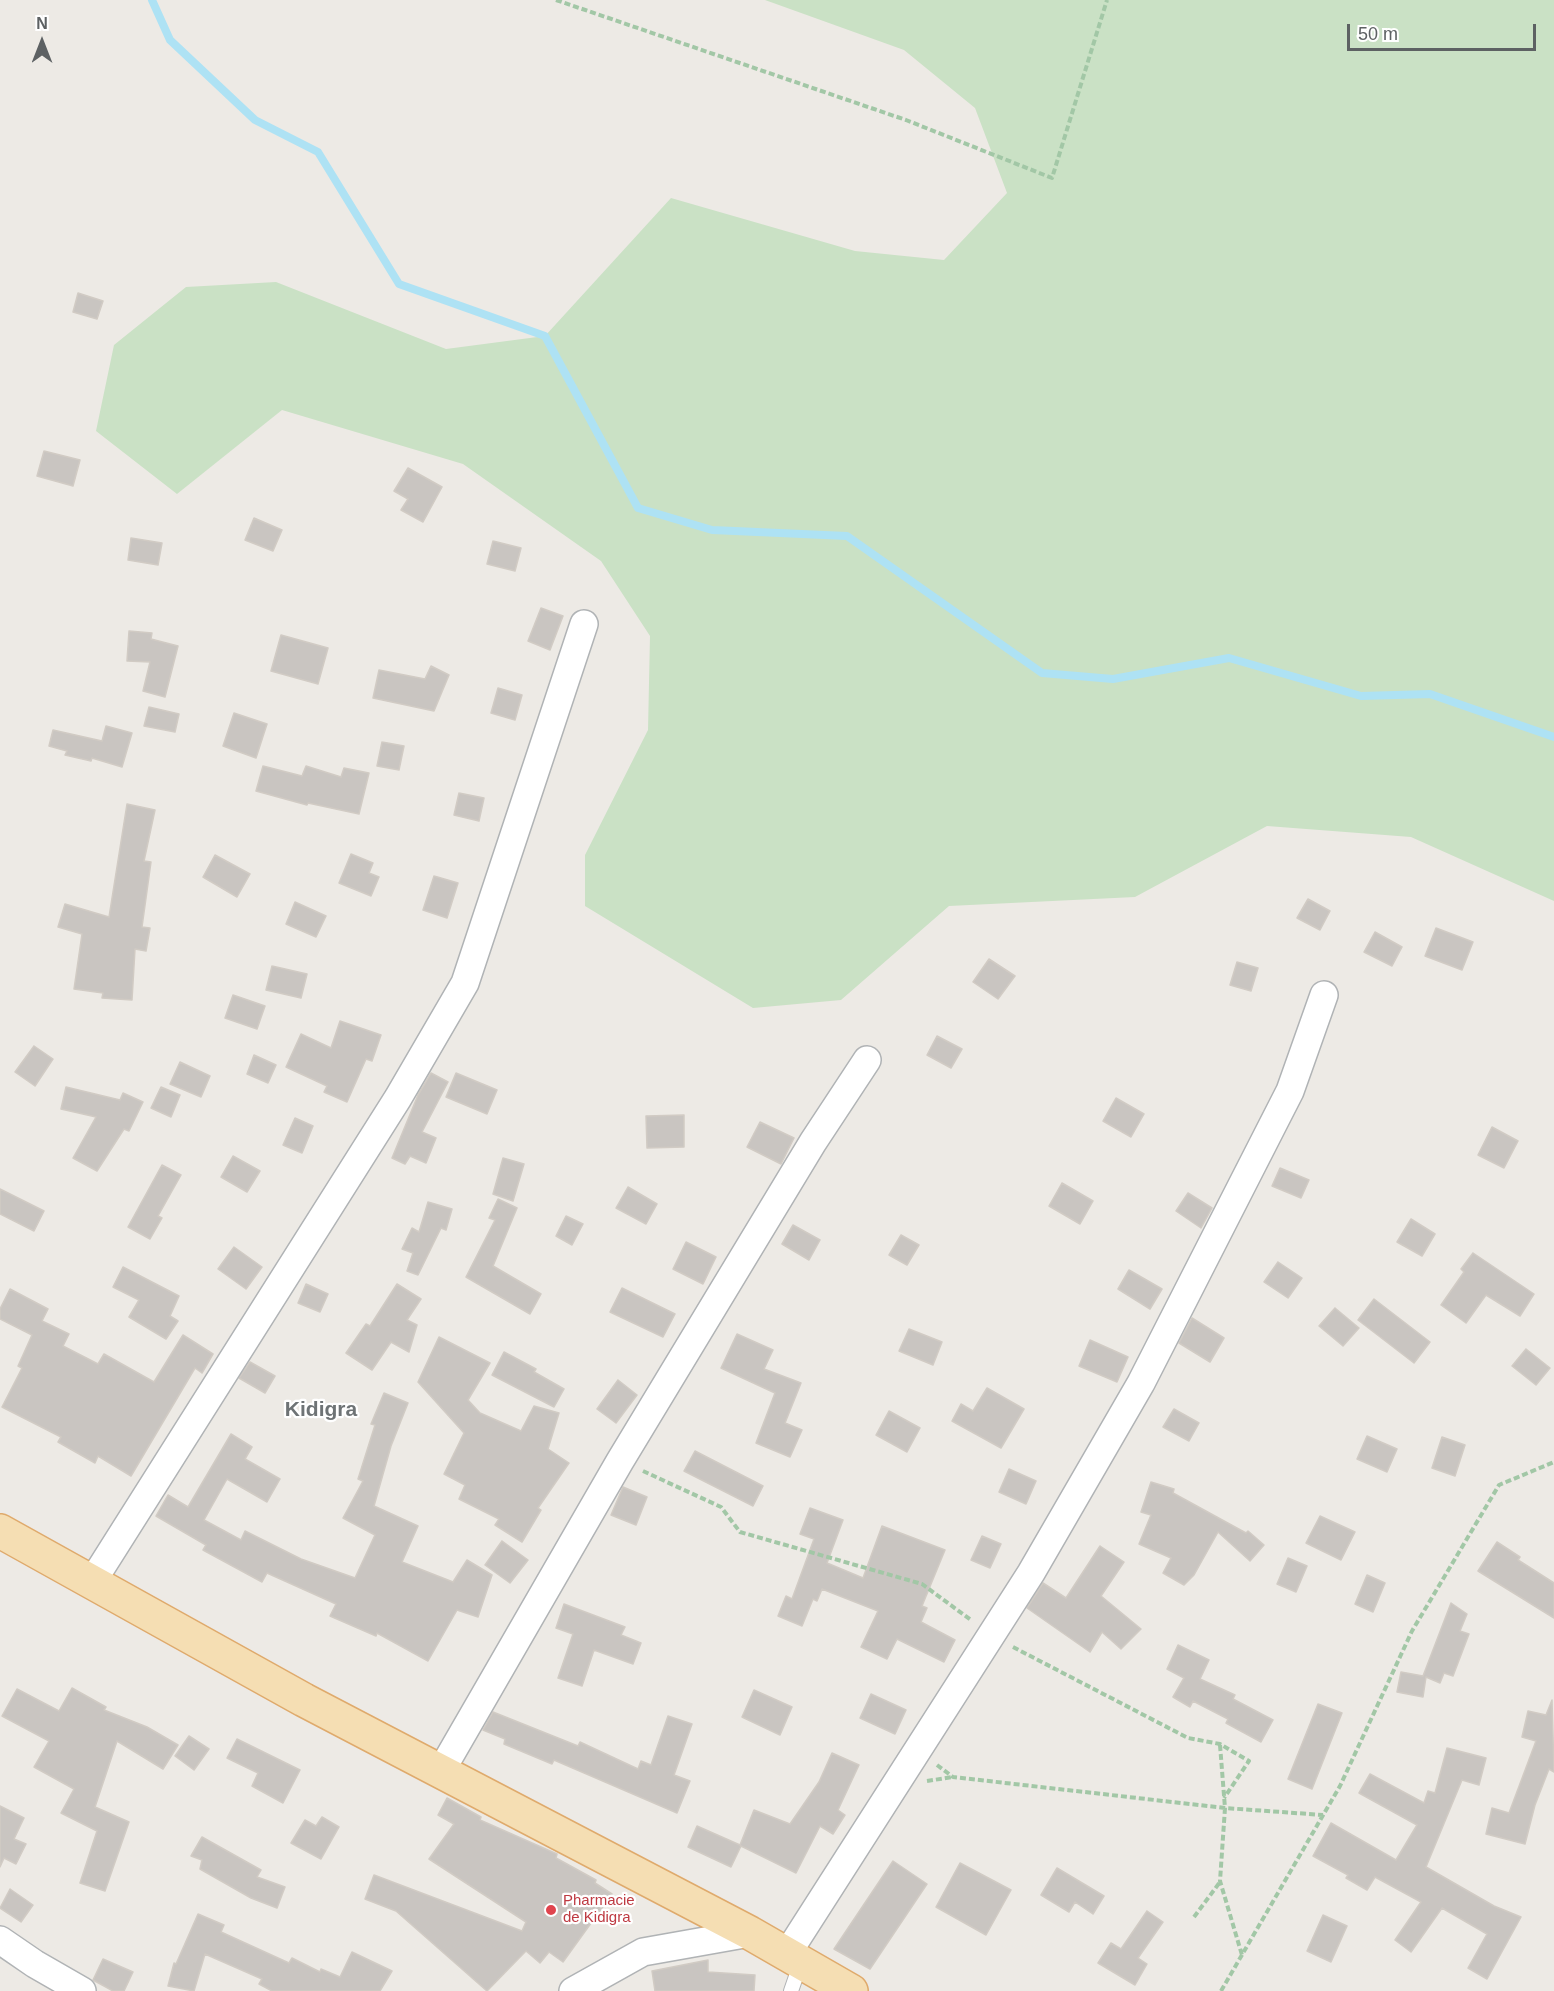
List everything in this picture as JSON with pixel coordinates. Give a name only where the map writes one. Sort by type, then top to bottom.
[{"type":"main road","points":[[0,1531],[304,1700],[750,1932],[793,1969],[851,1991]]},
{"type":"street","points":[[92,1582],[398,1098],[465,983],[584,624]]},
{"type":"street","points":[[793,1969],[917,1751],[1036,1563],[1146,1373],[1290,1091],[1324,995]]},
{"type":"street","points":[[441,1771],[620,1461],[807,1152],[867,1060]]},
{"type":"street","points":[[573,1991],[643,1952],[750,1932]]},
{"type":"street","points":[[0,1940],[34,1964],[82,1991]]},
{"type":"path","points":[[556,0],[906,120],[1052,177],[1107,0]]},
{"type":"path","points":[[620,1461],[721,1508],[740,1532],[922,1584],[991,1635],[1188,1737],[1220,1744],[1249,1761],[1224,1798]]},
{"type":"path","points":[[1221,1991],[1340,1785],[1412,1631],[1499,1485],[1554,1462]]},
{"type":"path","points":[[1220,1744],[1225,1808],[1220,1881],[1242,1955]]},
{"type":"path","points":[[917,1751],[953,1777],[1225,1808],[1323,1815]]},
{"type":"path","points":[[1194,1917],[1220,1881]]},
{"type":"green space","points":[[765,0],[1554,0],[1554,901],[1411,837],[1267,826],[1135,897],[949,906],[841,1000],[753,1008],[585,906],[585,855],[648,730],[650,636],[601,561],[463,464],[282,410],[177,494],[96,431],[114,345],[186,287],[276,282],[446,349],[545,336],[671,198],[855,251],[944,260],[1007,193],[975,108],[904,50]]},
{"type":"building","points":[[78,293],[103,301],[97,319],[73,312]]},
{"type":"building","points":[[44,451],[80,460],[73,486],[37,476]]},
{"type":"building","points":[[408,468],[442,487],[423,522],[401,510],[408,499],[394,491]]},
{"type":"building","points":[[254,518],[282,530],[273,551],[245,540]]},
{"type":"building","points":[[131,538],[162,543],[158,565],[128,560]]},
{"type":"building","points":[[493,541],[521,548],[515,571],[487,564]]},
{"type":"building","points":[[541,608],[563,616],[550,650],[528,641]]},
{"type":"building","points":[[129,631],[152,633],[151,639],[178,646],[165,697],[143,691],[150,662],[127,661]]},
{"type":"building","points":[[281,635],[328,648],[318,684],[271,671]]},
{"type":"building","points":[[431,666],[449,675],[434,711],[373,698],[379,670],[425,679]]},
{"type":"building","points":[[498,688],[522,695],[515,720],[491,713]]},
{"type":"building","points":[[149,707],[179,714],[175,732],[144,726]]},
{"type":"building","points":[[234,713],[267,724],[256,758],[223,746]]},
{"type":"building","points":[[106,726],[132,733],[122,767],[92,758],[91,761],[65,755],[67,751],[49,746],[53,730],[102,741]]},
{"type":"building","points":[[382,742],[404,746],[399,770],[377,766]]},
{"type":"building","points":[[263,766],[302,776],[306,766],[341,777],[344,768],[369,773],[359,814],[308,803],[307,805],[256,791]]},
{"type":"building","points":[[459,793],[484,798],[479,821],[454,815]]},
{"type":"building","points":[[127,804],[155,810],[144,861],[151,862],[142,927],[150,928],[146,951],[135,949],[132,1000],[102,998],[103,993],[74,989],[82,934],[58,927],[65,904],[109,917]]},
{"type":"building","points":[[351,854],[373,863],[369,873],[379,877],[371,896],[339,883]]},
{"type":"building","points":[[215,855],[250,874],[237,897],[203,877]]},
{"type":"building","points":[[434,876],[458,883],[447,918],[423,910]]},
{"type":"building","points":[[1308,899],[1330,911],[1320,930],[1297,918]]},
{"type":"building","points":[[295,902],[326,916],[316,937],[286,924]]},
{"type":"building","points":[[1436,928],[1473,942],[1462,970],[1425,956]]},
{"type":"building","points":[[1375,932],[1402,947],[1392,966],[1364,952]]},
{"type":"building","points":[[989,959],[1015,976],[998,999],[973,982]]},
{"type":"building","points":[[1237,962],[1258,968],[1251,991],[1230,985]]},
{"type":"building","points":[[272,966],[307,974],[301,998],[266,990]]},
{"type":"building","points":[[233,995],[265,1006],[257,1029],[225,1018]]},
{"type":"building","points":[[340,1021],[381,1035],[372,1061],[366,1059],[347,1102],[324,1092],[327,1086],[286,1067],[301,1034],[331,1048]]},
{"type":"building","points":[[937,1036],[962,1049],[951,1068],[927,1055]]},
{"type":"building","points":[[34,1046],[53,1059],[35,1086],[15,1072]]},
{"type":"building","points":[[254,1055],[276,1065],[268,1083],[247,1074]]},
{"type":"building","points":[[180,1062],[210,1076],[201,1097],[170,1084]]},
{"type":"building","points":[[431,1073],[448,1082],[422,1132],[436,1138],[426,1163],[410,1156],[405,1164],[392,1158],[418,1095]]},
{"type":"building","points":[[456,1073],[497,1090],[487,1114],[446,1097]]},
{"type":"building","points":[[66,1087],[120,1100],[123,1093],[143,1102],[129,1131],[124,1129],[97,1171],[73,1158],[96,1117],[61,1109]]},
{"type":"building","points":[[161,1087],[180,1095],[171,1117],[151,1108]]},
{"type":"building","points":[[1116,1098],[1144,1114],[1131,1137],[1103,1121]]},
{"type":"building","points":[[684,1115],[684,1147],[647,1148],[646,1116]]},
{"type":"building","points":[[295,1118],[313,1126],[302,1153],[283,1145]]},
{"type":"building","points":[[760,1122],[794,1138],[781,1164],[747,1147]]},
{"type":"building","points":[[1492,1127],[1518,1141],[1504,1168],[1478,1155]]},
{"type":"building","points":[[233,1156],[260,1171],[247,1192],[221,1177]]},
{"type":"building","points":[[503,1158],[524,1164],[513,1201],[493,1194]]},
{"type":"building","points":[[162,1165],[181,1175],[158,1216],[162,1218],[150,1239],[128,1227]]},
{"type":"building","points":[[1280,1168],[1309,1180],[1301,1198],[1272,1186]]},
{"type":"building","points":[[1062,1183],[1093,1201],[1080,1224],[1049,1206]]},
{"type":"building","points":[[628,1187],[657,1204],[646,1224],[616,1208]]},
{"type":"building","points":[[0,1189],[44,1211],[34,1231],[0,1214]]},
{"type":"building","points":[[1188,1193],[1212,1208],[1201,1228],[1176,1211]]},
{"type":"building","points":[[498,1199],[517,1208],[493,1266],[541,1294],[530,1314],[466,1277],[495,1220],[489,1218]]},
{"type":"building","points":[[428,1202],[452,1209],[446,1230],[441,1228],[418,1275],[407,1271],[413,1253],[402,1249],[412,1228],[419,1232]]},
{"type":"building","points":[[566,1216],[583,1224],[572,1245],[556,1236]]},
{"type":"building","points":[[1411,1219],[1435,1234],[1422,1256],[1397,1242]]},
{"type":"building","points":[[793,1225],[820,1240],[809,1260],[782,1244]]},
{"type":"building","points":[[901,1235],[919,1245],[907,1265],[889,1255]]},
{"type":"building","points":[[686,1242],[716,1257],[703,1284],[673,1269]]},
{"type":"building","points":[[234,1247],[262,1267],[246,1289],[218,1269]]},
{"type":"building","points":[[1473,1253],[1534,1294],[1520,1316],[1486,1295],[1466,1323],[1441,1305],[1464,1272],[1461,1269]]},
{"type":"building","points":[[1278,1262],[1302,1278],[1288,1298],[1264,1282]]},
{"type":"building","points":[[123,1267],[179,1296],[170,1316],[178,1321],[166,1339],[129,1317],[139,1300],[113,1287]]},
{"type":"building","points":[[1129,1270],[1162,1289],[1150,1309],[1118,1289]]},
{"type":"building","points":[[306,1284],[328,1294],[320,1312],[298,1303]]},
{"type":"building","points":[[397,1284],[421,1299],[407,1320],[417,1325],[409,1352],[391,1342],[372,1370],[346,1353],[366,1324],[370,1326]]},
{"type":"building","points":[[622,1288],[675,1314],[663,1337],[610,1312]]},
{"type":"building","points":[[10,1289],[48,1309],[42,1321],[69,1334],[63,1346],[98,1364],[104,1354],[154,1382],[183,1335],[213,1354],[202,1373],[195,1368],[131,1476],[98,1456],[95,1463],[58,1442],[61,1437],[2,1407],[22,1368],[18,1366],[32,1335],[0,1319],[0,1309]]},
{"type":"building","points":[[1374,1299],[1430,1342],[1414,1363],[1358,1320]]},
{"type":"building","points":[[1335,1308],[1359,1328],[1343,1346],[1319,1326]]},
{"type":"building","points":[[1192,1318],[1224,1338],[1210,1362],[1179,1343]]},
{"type":"building","points":[[909,1329],[942,1342],[933,1365],[899,1351]]},
{"type":"building","points":[[737,1334],[773,1350],[764,1369],[801,1383],[785,1423],[802,1430],[790,1457],[756,1443],[775,1393],[721,1368]]},
{"type":"building","points":[[439,1337],[490,1363],[468,1400],[480,1413],[521,1431],[534,1406],[559,1413],[548,1449],[569,1463],[538,1508],[541,1510],[522,1542],[495,1525],[499,1519],[459,1499],[465,1485],[444,1474],[464,1433],[418,1382]]},
{"type":"building","points":[[1090,1340],[1128,1357],[1117,1382],[1079,1366]]},
{"type":"building","points":[[1526,1349],[1550,1368],[1536,1385],[1512,1366]]},
{"type":"building","points":[[504,1352],[536,1369],[534,1372],[564,1389],[554,1407],[492,1375]]},
{"type":"building","points":[[250,1362],[275,1376],[265,1393],[239,1378]]},
{"type":"building","points":[[618,1380],[637,1395],[616,1423],[597,1409]]},
{"type":"building","points":[[987,1388],[1024,1409],[1001,1448],[952,1421],[961,1404],[973,1411]]},
{"type":"building","points":[[384,1393],[408,1403],[391,1446],[374,1506],[418,1526],[402,1562],[453,1582],[467,1560],[492,1575],[478,1617],[457,1610],[428,1661],[377,1633],[376,1636],[330,1616],[336,1604],[267,1573],[262,1582],[203,1550],[206,1545],[156,1516],[168,1495],[188,1507],[231,1434],[252,1447],[245,1459],[280,1479],[267,1502],[227,1479],[204,1520],[241,1540],[245,1531],[301,1559],[355,1578],[375,1535],[343,1518],[363,1481],[358,1479],[375,1425],[371,1424]]},
{"type":"building","points":[[1174,1409],[1199,1423],[1189,1441],[1163,1427]]},
{"type":"building","points":[[889,1411],[920,1428],[907,1452],[876,1435]]},
{"type":"building","points":[[1367,1436],[1397,1449],[1387,1472],[1357,1459]]},
{"type":"building","points":[[1442,1437],[1465,1445],[1455,1476],[1432,1468]]},
{"type":"building","points":[[695,1451],[763,1486],[753,1506],[684,1471]]},
{"type":"building","points":[[1009,1469],[1036,1481],[1026,1504],[999,1492]]},
{"type":"building","points":[[1151,1482],[1174,1489],[1173,1493],[1246,1533],[1248,1531],[1264,1545],[1250,1561],[1218,1532],[1194,1575],[1184,1585],[1163,1573],[1171,1558],[1139,1544],[1151,1515],[1141,1512]]},
{"type":"building","points":[[623,1487],[647,1497],[636,1525],[611,1515]]},
{"type":"building","points":[[810,1508],[843,1520],[827,1563],[863,1578],[882,1526],[945,1550],[922,1606],[927,1608],[921,1622],[955,1640],[944,1662],[897,1639],[887,1659],[861,1647],[878,1611],[822,1589],[817,1601],[813,1599],[802,1626],[778,1616],[786,1596],[792,1599],[814,1539],[800,1534]]},
{"type":"building","points":[[1320,1516],[1355,1532],[1341,1560],[1306,1543]]},
{"type":"building","points":[[982,1536],[1001,1544],[990,1568],[971,1560]]},
{"type":"building","points":[[502,1541],[528,1560],[510,1583],[485,1565]]},
{"type":"building","points":[[1497,1542],[1520,1557],[1518,1560],[1554,1583],[1554,1618],[1478,1571]]},
{"type":"building","points":[[1100,1546],[1124,1562],[1101,1596],[1141,1629],[1121,1649],[1102,1632],[1090,1652],[1027,1608],[1043,1583],[1066,1598]]},
{"type":"building","points":[[1288,1558],[1307,1566],[1296,1592],[1277,1584]]},
{"type":"building","points":[[1367,1575],[1385,1583],[1373,1612],[1355,1604]]},
{"type":"building","points":[[1451,1603],[1467,1614],[1460,1631],[1469,1634],[1453,1676],[1444,1673],[1440,1683],[1426,1677],[1423,1697],[1397,1692],[1401,1672],[1423,1676]]},
{"type":"building","points":[[564,1604],[625,1627],[621,1635],[641,1643],[633,1664],[594,1650],[582,1686],[558,1678],[573,1634],[556,1628]]},
{"type":"building","points":[[1178,1645],[1209,1660],[1200,1679],[1235,1695],[1233,1699],[1273,1720],[1261,1742],[1226,1723],[1228,1719],[1193,1701],[1190,1707],[1173,1697],[1184,1678],[1167,1669]]},
{"type":"building","points":[[72,1688],[106,1707],[104,1710],[147,1727],[178,1745],[163,1769],[117,1741],[95,1807],[129,1822],[105,1891],[80,1883],[97,1831],[61,1813],[74,1789],[34,1767],[49,1741],[2,1716],[17,1689],[59,1711]]},
{"type":"building","points":[[754,1690],[792,1707],[780,1735],[742,1717]]},
{"type":"building","points":[[871,1694],[906,1710],[895,1734],[860,1718]]},
{"type":"building","points":[[1552,1700],[1554,1772],[1549,1769],[1535,1805],[1525,1844],[1486,1834],[1492,1808],[1509,1813],[1536,1741],[1522,1737],[1528,1711],[1546,1715]]},
{"type":"building","points":[[1318,1704],[1342,1713],[1312,1789],[1288,1779]]},
{"type":"building","points":[[493,1712],[578,1746],[580,1742],[638,1769],[641,1761],[651,1765],[668,1716],[692,1724],[674,1775],[690,1781],[677,1813],[554,1760],[552,1764],[504,1744],[505,1739],[483,1730]]},
{"type":"building","points":[[189,1736],[209,1749],[194,1770],[175,1756]]},
{"type":"building","points":[[237,1739],[300,1770],[283,1803],[252,1786],[258,1773],[227,1758]]},
{"type":"building","points":[[1447,1748],[1486,1758],[1479,1785],[1462,1780],[1426,1867],[1494,1906],[1521,1917],[1487,1979],[1468,1968],[1487,1934],[1442,1908],[1411,1952],[1395,1940],[1421,1902],[1375,1877],[1367,1890],[1346,1878],[1348,1875],[1313,1856],[1331,1823],[1396,1860],[1417,1825],[1359,1793],[1370,1774],[1424,1803],[1428,1791],[1435,1793]]},
{"type":"building","points":[[832,1753],[859,1765],[838,1810],[845,1815],[833,1834],[820,1826],[796,1873],[741,1846],[731,1867],[688,1847],[697,1826],[740,1845],[754,1810],[790,1824],[819,1782]]},
{"type":"building","points":[[447,1798],[481,1817],[480,1820],[557,1854],[556,1858],[596,1880],[595,1883],[612,1894],[563,1962],[549,1952],[540,1963],[526,1951],[487,1991],[396,1911],[365,1899],[374,1875],[522,1931],[526,1922],[429,1859],[454,1824],[438,1815]]},
{"type":"building","points":[[0,1806],[24,1818],[14,1839],[26,1844],[16,1864],[4,1858],[0,1867]]},
{"type":"building","points":[[322,1817],[339,1827],[321,1859],[291,1843],[305,1820],[316,1826]]},
{"type":"building","points":[[202,1837],[261,1870],[257,1877],[285,1887],[277,1908],[251,1898],[200,1869],[202,1860],[191,1856]]},
{"type":"building","points":[[893,1861],[927,1884],[870,1969],[834,1949]]},
{"type":"building","points":[[960,1863],[1011,1890],[986,1935],[936,1907]]},
{"type":"building","points":[[1057,1868],[1104,1896],[1093,1914],[1075,1902],[1069,1912],[1041,1895]]},
{"type":"building","points":[[10,1889],[33,1905],[21,1922],[0,1908]]},
{"type":"building","points":[[1147,1911],[1163,1922],[1138,1958],[1147,1964],[1135,1985],[1098,1963],[1111,1943],[1121,1949]]},
{"type":"building","points":[[198,1914],[224,1925],[221,1932],[289,1963],[292,1958],[320,1972],[321,1969],[340,1977],[352,1952],[392,1971],[380,1991],[272,1991],[259,1984],[262,1979],[205,1954],[194,1991],[168,1986],[174,1963],[176,1964]]},
{"type":"building","points":[[1323,1915],[1347,1926],[1331,1962],[1307,1951]]},
{"type":"building","points":[[103,1959],[133,1972],[124,1991],[113,1991],[93,1980]]},
{"type":"building","points":[[708,1960],[708,1972],[755,1975],[754,1991],[655,1991],[652,1971]]},
{"type":"waterway","points":[[152,0],[170,40],[255,120],[318,152],[399,284],[545,336],[638,508],[712,530],[847,536],[1042,673],[1113,679],[1229,658],[1361,696],[1430,694],[1554,737]]},
{"type":"place","name":"Pharmacie de Kidigra","points":[[551,1910]]},
{"type":"district","name":"Kidigra","points":[[321,1410]]}]
